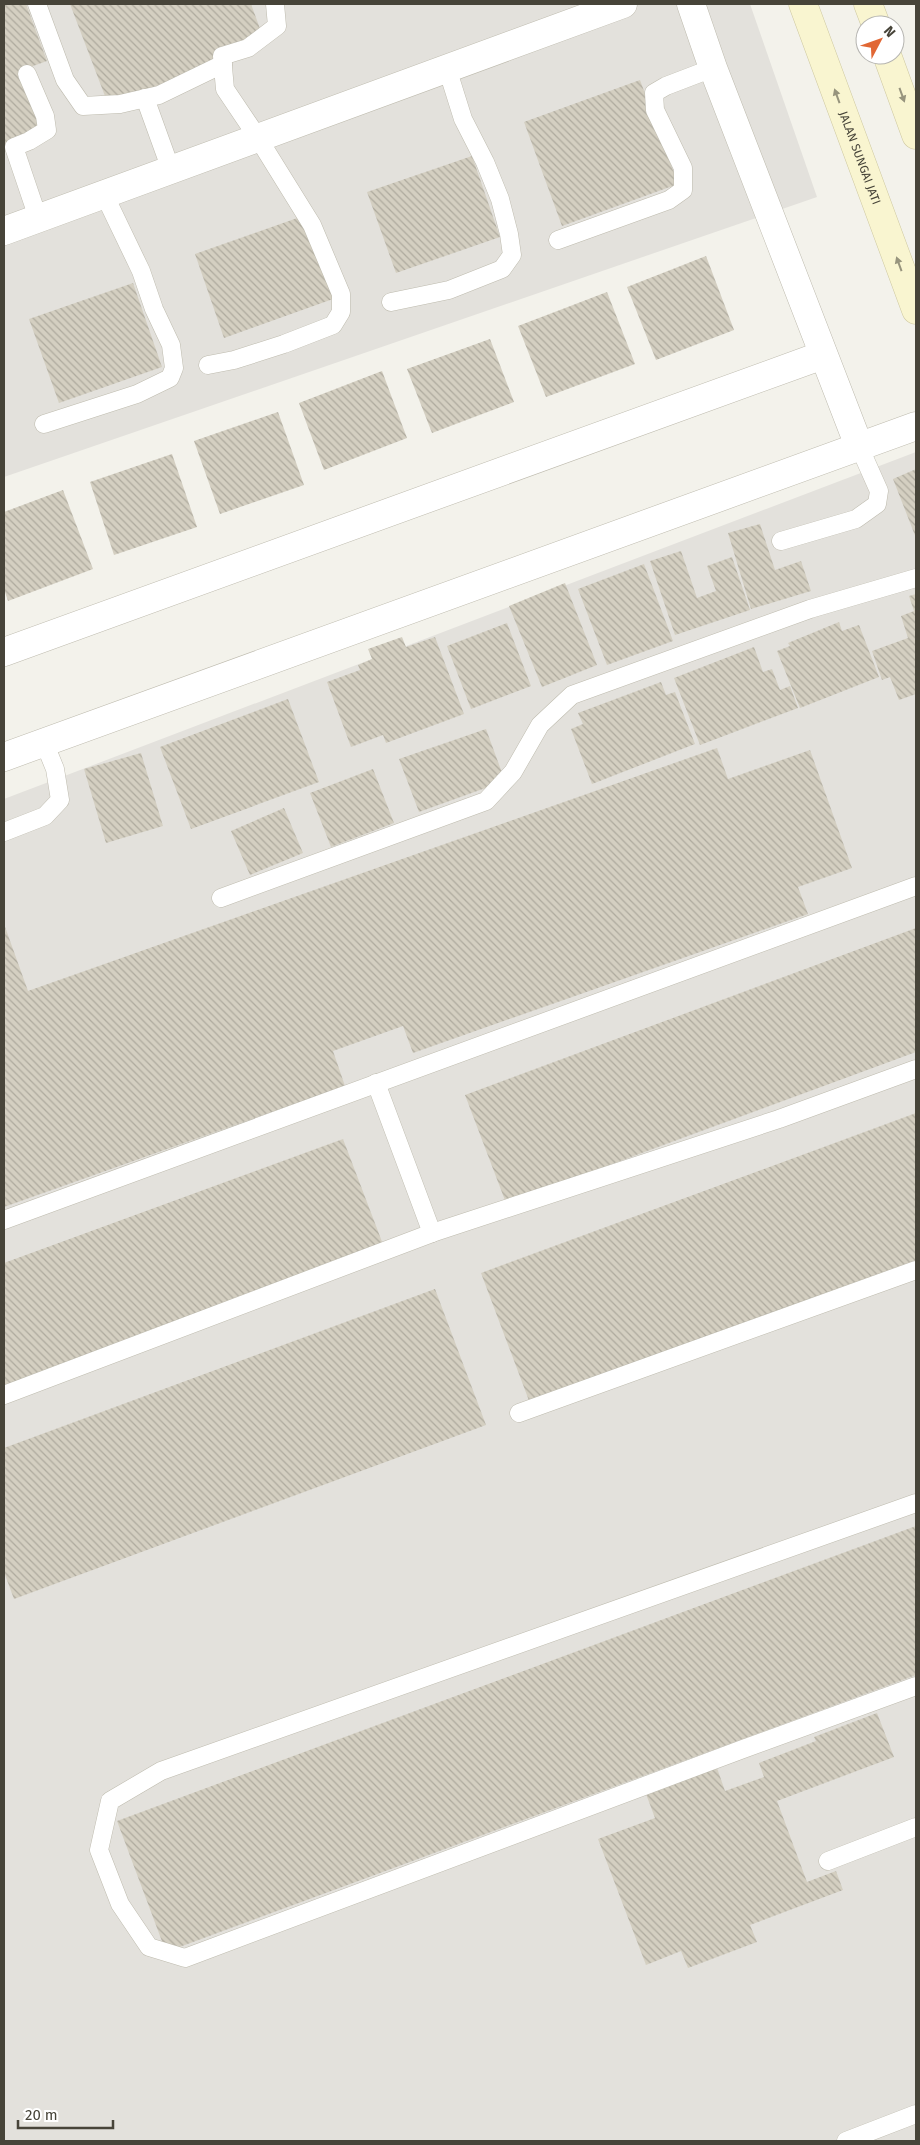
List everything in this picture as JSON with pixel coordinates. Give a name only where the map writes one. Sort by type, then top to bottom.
[{"type":"main road","name":"JALAN SUNGAI JATI","points":[[803,4],[916,310]]},
{"type":"main road","points":[[891,65],[916,135]]},
{"type":"street","points":[[4,231],[623,4]]},
{"type":"street","points":[[691,4],[713,68],[859,446]]},
{"type":"street","points":[[4,652],[823,355]]},
{"type":"street","points":[[4,757],[916,426]]},
{"type":"lane","points":[[37,4],[65,80],[83,106],[120,104],[159,95],[223,64]]},
{"type":"lane","points":[[208,365],[259,352],[334,325],[341,312],[341,294],[312,225],[225,89],[222,56],[248,48],[277,26],[275,4]]},
{"type":"lane","points":[[391,302],[450,290],[502,268],[512,255],[500,199],[485,162],[463,119],[448,68]]},
{"type":"lane","points":[[558,240],[669,200],[683,190],[684,168],[655,110],[654,93],[666,86],[713,68]]},
{"type":"lane","points":[[27,74],[46,116],[47,130],[9,150],[38,218]]},
{"type":"lane","points":[[145,98],[171,170]]},
{"type":"lane","points":[[44,424],[137,394],[170,378],[174,368],[171,346],[154,309],[140,271],[104,194]]},
{"type":"lane","points":[[781,541],[856,519],[876,504],[879,491],[859,446]]},
{"type":"lane","points":[[221,898],[486,801],[513,772],[540,725],[572,695],[810,610],[916,578]]},
{"type":"lane","points":[[4,832],[45,816],[60,800],[55,768],[44,742]]},
{"type":"lane","points":[[4,1220],[916,886]]},
{"type":"lane","points":[[4,1395],[432,1234],[779,1119],[916,1069]]},
{"type":"lane","points":[[376,1083],[432,1234]]},
{"type":"lane","points":[[519,1413],[916,1270]]},
{"type":"lane","points":[[916,1502],[161,1771],[110,1801],[99,1850],[120,1904],[149,1946],[185,1958],[916,1686]]},
{"type":"lane","points":[[828,1862],[916,1826]]},
{"type":"lane","points":[[846,2141],[916,2114]]},
{"type":"shaded area","points":[[4,4],[750,4],[817,197],[4,477]]},
{"type":"shaded area","points":[[916,452],[916,2141],[4,2141],[4,799]]},
{"type":"building","points":[[4,4],[26,4],[47,61],[22,70],[45,131],[4,147]]},
{"type":"building","points":[[70,4],[251,4],[266,45],[108,104]]},
{"type":"building","points":[[640,80],[678,184],[562,226],[524,122]]},
{"type":"building","points":[[472,156],[500,237],[396,273],[367,192]]},
{"type":"building","points":[[303,216],[333,299],[224,338],[195,254]]},
{"type":"building","points":[[706,256],[734,330],[656,360],[627,287]]},
{"type":"building","points":[[133,283],[162,367],[59,403],[29,319]]},
{"type":"building","points":[[607,292],[635,364],[546,397],[518,326]]},
{"type":"building","points":[[490,339],[514,402],[432,433],[407,369]]},
{"type":"building","points":[[382,371],[407,438],[324,470],[299,403]]},
{"type":"building","points":[[278,412],[304,485],[220,514],[194,441]]},
{"type":"building","points":[[172,454],[197,527],[114,555],[90,482]]},
{"type":"building","points":[[916,469],[916,538],[893,479]]},
{"type":"building","points":[[63,490],[93,569],[8,601],[4,589],[4,512]]},
{"type":"building","points":[[760,524],[775,570],[801,561],[811,591],[751,609],[728,533]]},
{"type":"building","points":[[681,551],[697,598],[716,591],[707,566],[732,557],[750,610],[675,635],[650,561]]},
{"type":"building","points":[[644,564],[673,641],[607,665],[578,589]]},
{"type":"building","points":[[565,583],[597,665],[542,687],[509,606]]},
{"type":"building","points":[[916,594],[916,694],[899,700],[890,677],[882,680],[872,651],[908,638],[901,616],[914,611],[909,596]]},
{"type":"building","points":[[839,622],[842,631],[859,625],[879,677],[800,708],[777,651],[790,646],[788,643]]},
{"type":"building","points":[[507,623],[531,686],[471,709],[447,646]]},
{"type":"building","points":[[402,637],[406,647],[435,637],[464,714],[386,743],[383,735],[351,747],[327,682],[360,670],[358,665],[372,659],[368,649]]},
{"type":"building","points":[[754,647],[763,672],[772,669],[780,690],[790,686],[798,708],[700,745],[674,678]]},
{"type":"building","points":[[661,682],[666,695],[675,692],[695,744],[592,784],[571,729],[583,724],[578,713]]},
{"type":"building","points":[[288,699],[319,782],[191,829],[160,747]]},
{"type":"building","points":[[486,729],[505,781],[419,812],[399,759]]},
{"type":"building","points":[[717,748],[728,779],[810,750],[852,868],[798,887],[808,914],[413,1053],[403,1026],[333,1051],[345,1086],[4,1207],[4,924],[28,991]]},
{"type":"building","points":[[141,753],[163,826],[106,843],[84,769]]},
{"type":"building","points":[[373,769],[394,823],[331,847],[310,793]]},
{"type":"building","points":[[284,808],[303,853],[250,875],[231,831]]},
{"type":"building","points":[[916,928],[916,1052],[506,1203],[465,1095]]},
{"type":"building","points":[[916,1113],[916,1264],[531,1406],[481,1273]]},
{"type":"building","points":[[343,1139],[384,1247],[4,1386],[4,1263]]},
{"type":"building","points":[[435,1289],[486,1425],[14,1599],[4,1572],[4,1448]]},
{"type":"building","points":[[916,1526],[916,1675],[166,1952],[117,1821]]},
{"type":"building","points":[[877,1713],[894,1757],[777,1801],[807,1882],[836,1871],[843,1890],[750,1925],[757,1942],[688,1968],[681,1951],[646,1965],[598,1839],[655,1818],[646,1794],[717,1768],[725,1791],[764,1777],[759,1763],[816,1741],[814,1737]]}]
